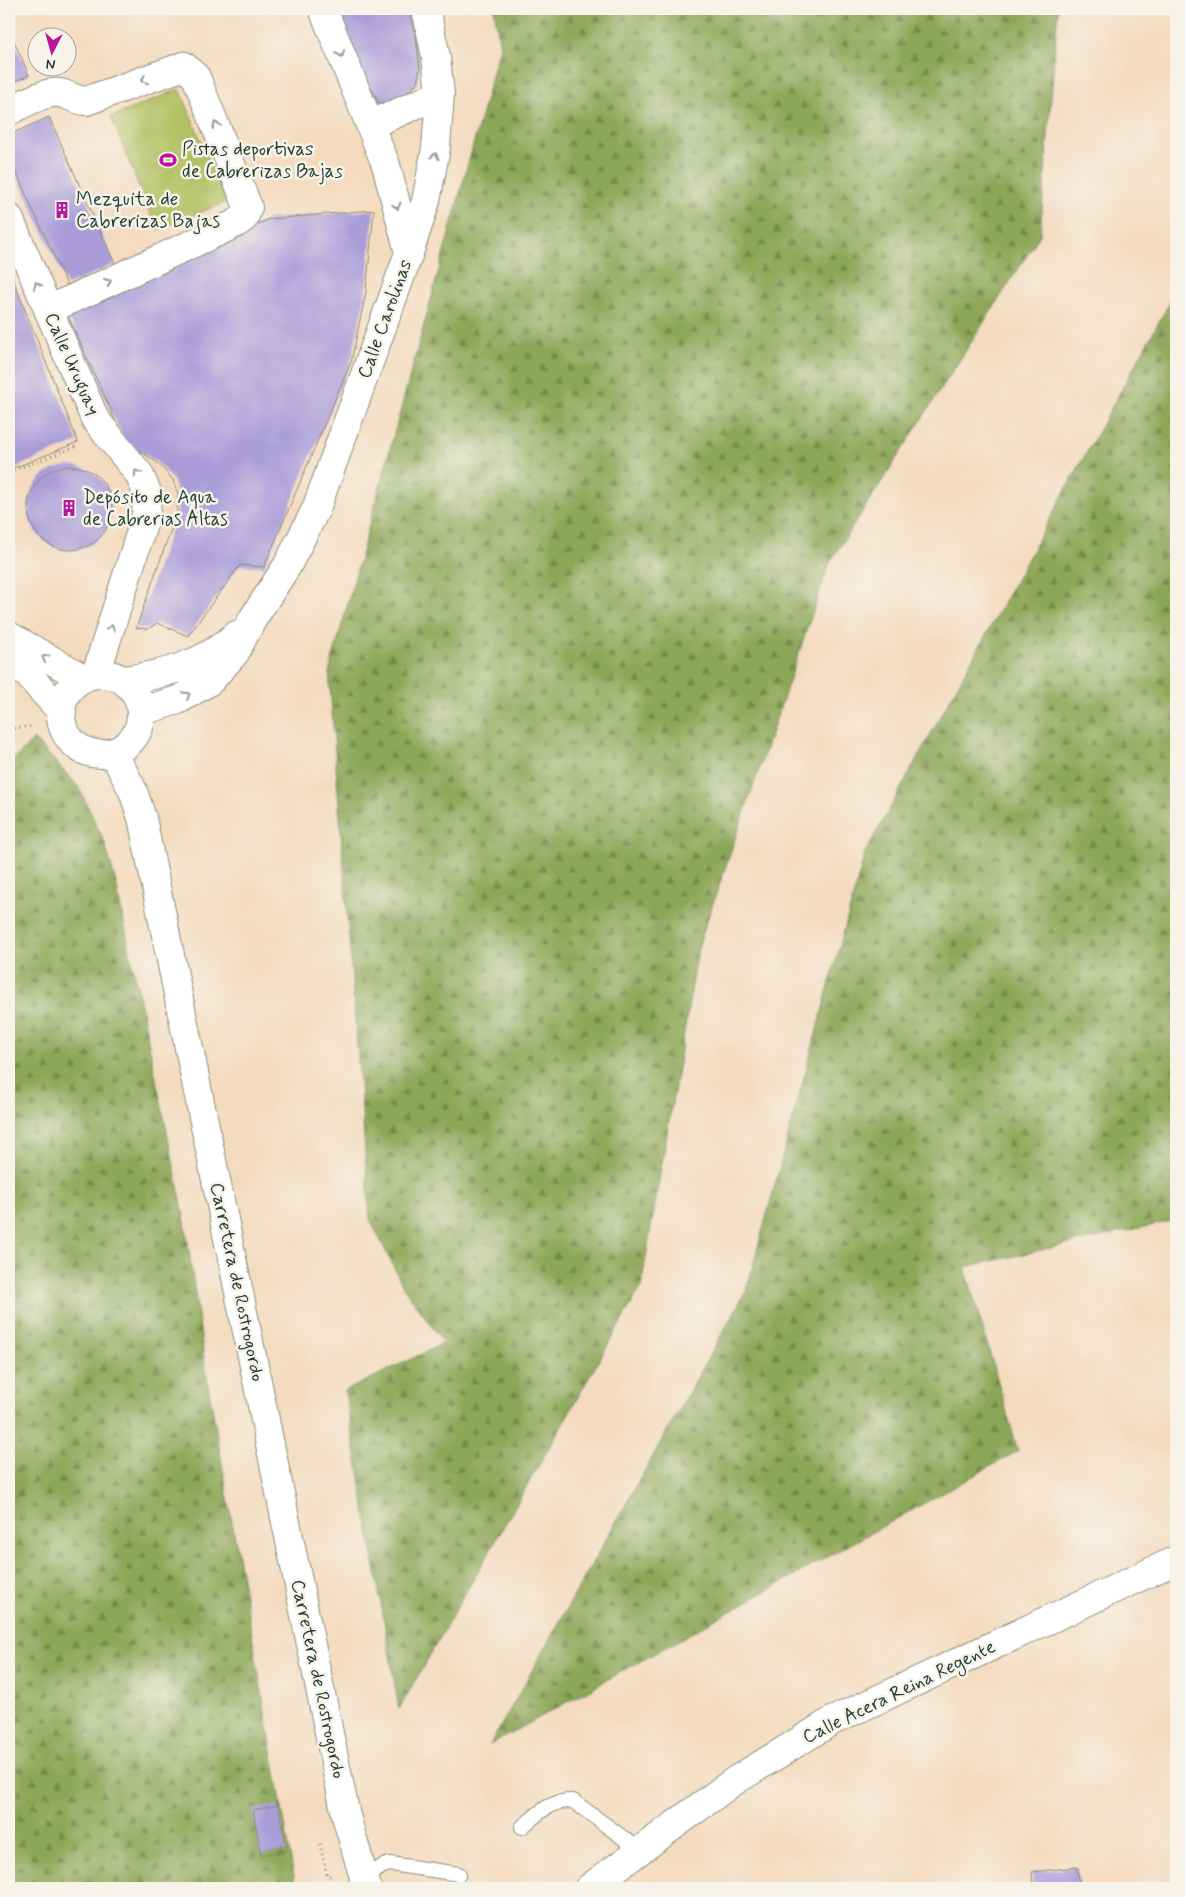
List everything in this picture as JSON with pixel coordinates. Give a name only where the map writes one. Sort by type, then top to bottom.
[{"type":"street","name":"Calle Carolinas","points":[[142,711],[178,700],[210,681],[235,653],[252,620],[287,566],[316,509],[410,253],[386,166],[323,9]]},
{"type":"street","points":[[410,253],[428,193],[436,148],[440,94],[436,57],[426,9]]},
{"type":"street","points":[[9,111],[55,93],[64,94],[74,100],[86,101],[184,66],[190,69],[196,77],[248,207],[244,218],[48,310]]},
{"type":"street","points":[[370,125],[440,94]]},
{"type":"street","name":"Calle Uruguay","points":[[9,218],[94,419],[139,474],[147,492],[146,515],[89,676]]},
{"type":"street","name":"Calle Carolinas","points":[[123,680],[159,676],[194,663],[225,645],[252,620]]},
{"type":"street","points":[[9,636],[89,676],[110,675],[123,680],[136,694],[142,711],[139,729],[129,744],[114,752],[94,754],[77,746],[65,732],[62,712],[64,699],[72,687],[89,676]]},
{"type":"street","points":[[9,654],[62,712]]},
{"type":"street","name":"Carretera de Rostrogordo","points":[[114,752],[133,791],[142,818],[346,1816],[362,1885]]},
{"type":"street","name":"Calle Acera Reina Regente","points":[[589,1888],[733,1782],[832,1721],[1176,1560]]},
{"type":"lane","points":[[522,1828],[548,1805],[560,1800],[574,1801],[640,1851]]},
{"type":"lane","points":[[362,1885],[390,1864],[459,1874]]},
{"type":"path","points":[[9,472],[107,435]]},
{"type":"green space","points":[[494,9],[1058,9],[1040,235],[830,562],[699,944],[641,1287],[399,1709],[345,1391],[444,1343],[404,1288],[370,1219],[329,672],[500,47]]},
{"type":"green space","name":"Pistas deportivas de Cabrerizas Bajas","points":[[180,89],[226,202],[157,230],[111,117]]},
{"type":"green space","points":[[1176,291],[1176,1220],[965,1267],[1018,1451],[490,1745],[746,1291],[865,853]]},
{"type":"green space","points":[[34,739],[78,786],[104,841],[115,879],[184,1215],[206,1372],[296,1888],[9,1888],[9,764]]},
{"type":"building","points":[[335,9],[408,9],[416,37],[420,68],[417,83],[402,98],[379,103],[351,50]]},
{"type":"building","points":[[9,30],[28,75],[9,84]]},
{"type":"building","name":"Mezquita de Cabrerizas Bajas","points":[[49,117],[115,264],[67,285],[9,157],[9,135]]},
{"type":"building","points":[[374,210],[366,292],[351,362],[264,567],[240,565],[188,636],[157,623],[148,629],[136,628],[177,513],[178,494],[173,480],[159,464],[124,440],[65,309],[269,219]]},
{"type":"building","points":[[9,270],[78,442],[9,470]]},
{"type":"building","name":"Depósito de Agua de Cabrerias Altas","points":[[70,466],[86,469],[100,478],[109,492],[112,508],[109,524],[100,538],[86,547],[70,550],[54,547],[40,538],[31,524],[28,508],[31,492],[40,478],[54,469]]},
{"type":"building","points":[[278,1805],[287,1850],[261,1855],[253,1810]]},
{"type":"building","points":[[1077,1867],[1080,1888],[1033,1888],[1032,1872]]},
{"type":"place","name":"Pistas deportivas de Cabrerizas Bajas","points":[[168,160]]},
{"type":"place","name":"Mezquita de Cabrerizas Bajas","points":[[62,210]]},
{"type":"place","name":"Depósito de Agua de Cabrerias Altas","points":[[69,508]]}]
